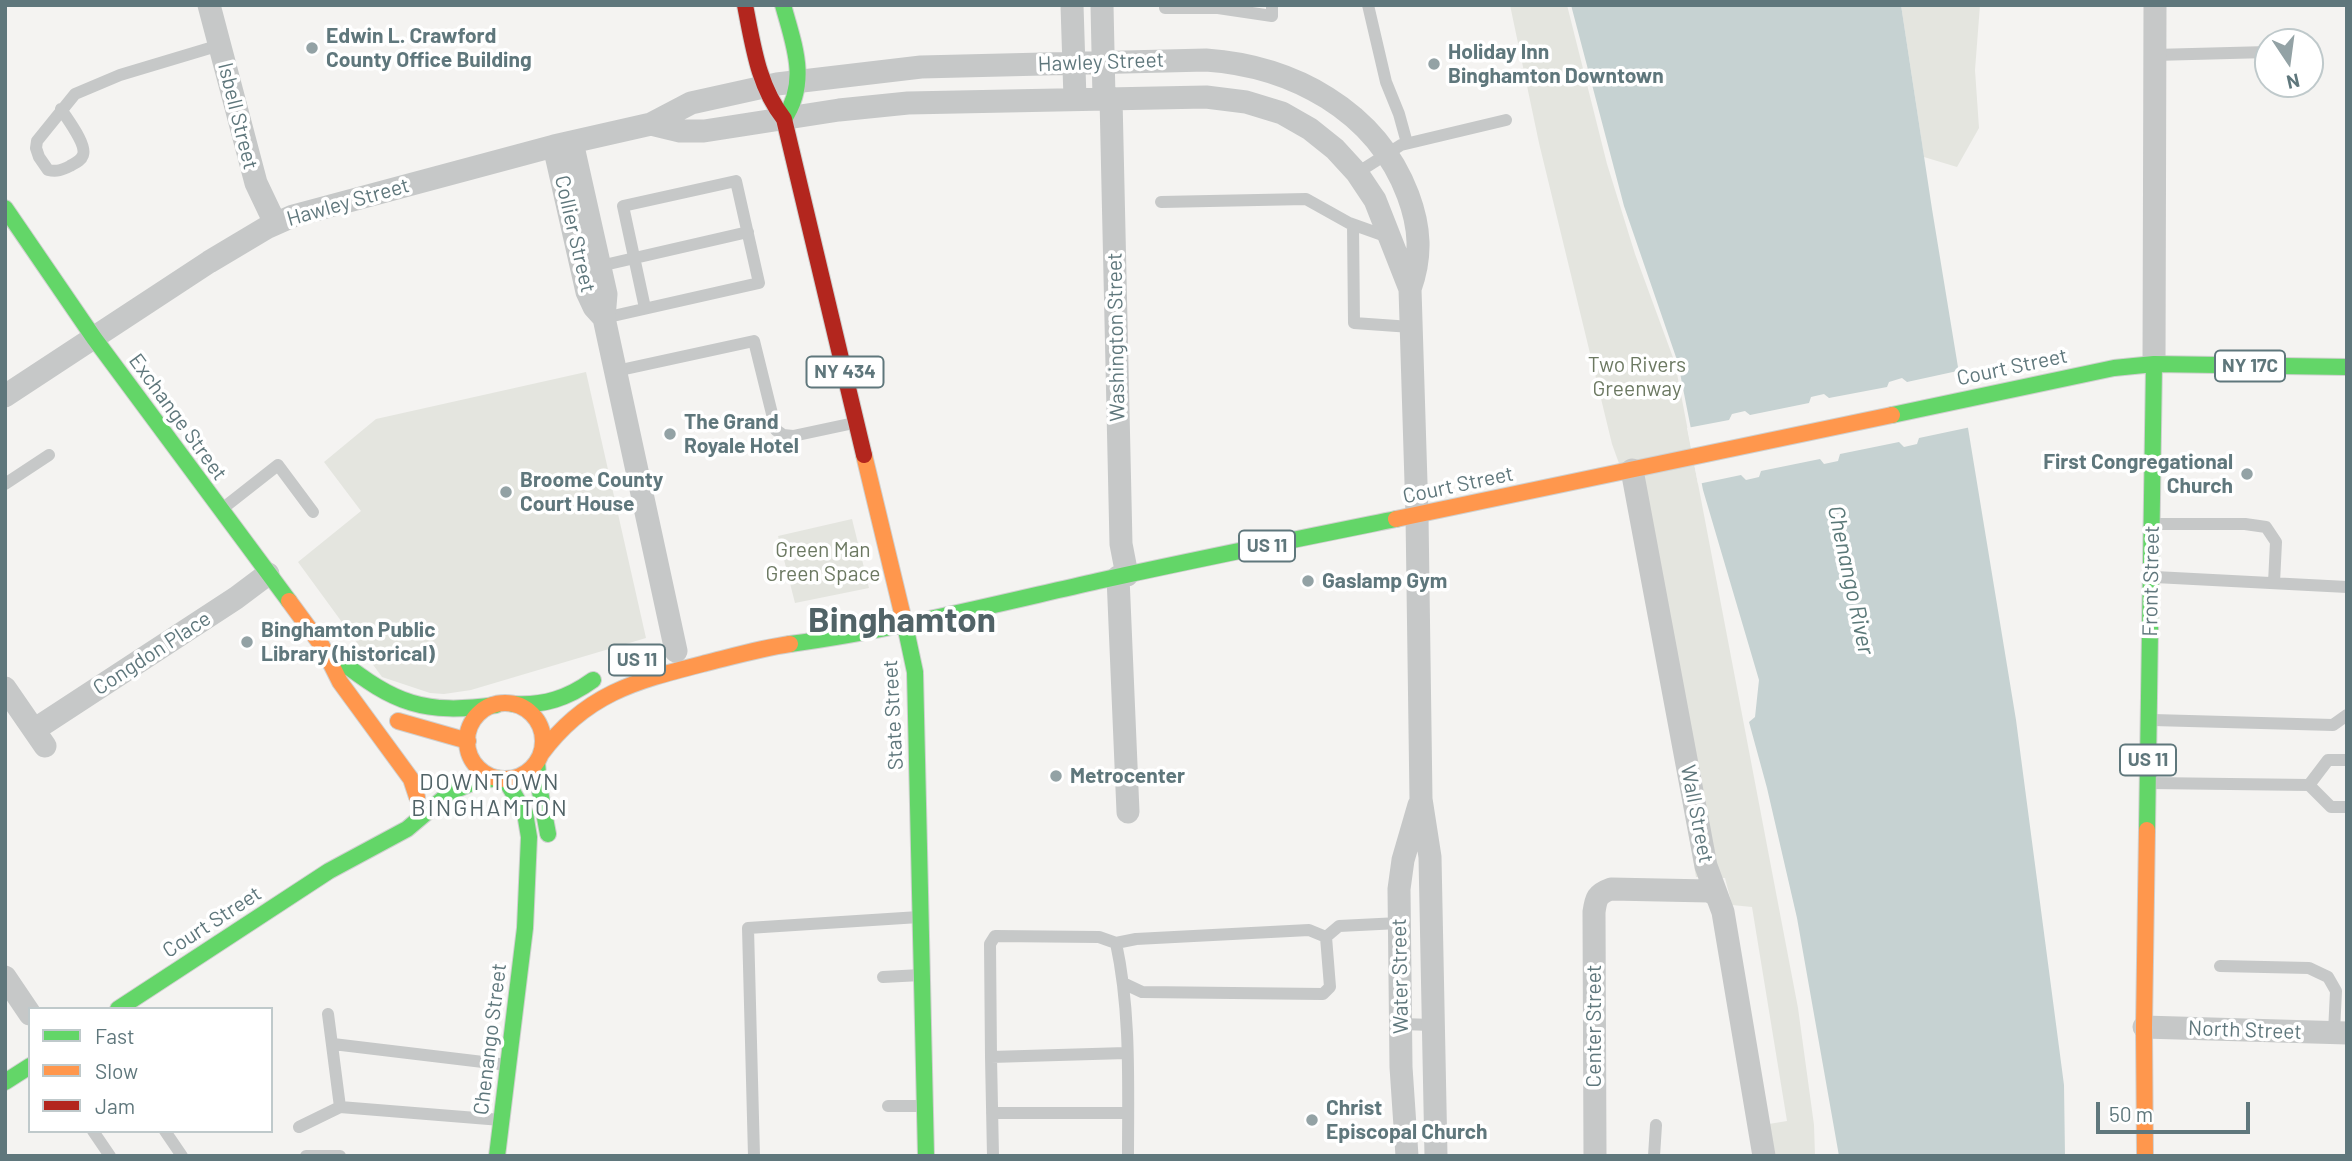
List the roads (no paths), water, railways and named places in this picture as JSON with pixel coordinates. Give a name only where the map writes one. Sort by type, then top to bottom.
[{"type":"main road","name":"State Street","points":[[744,5],[765,86],[774,107],[784,119],[915,672],[926,1156]]},
{"type":"main road","points":[[783,5],[799,80],[794,105],[784,119]]},
{"type":"main road","name":"Exchange Street","points":[[5,208],[94,338],[322,646],[346,689],[411,779],[411,801],[433,784]]},
{"type":"main road","name":"NY 17C","points":[[2154,364],[2347,368]]},
{"type":"main road","name":"Court Street","points":[[539,758],[569,721],[607,694],[651,677],[769,647],[844,637],[905,625],[1122,576],[1996,392],[2114,368],[2154,364]]},
{"type":"main road","name":"Front Street","points":[[2145,1156],[2144,1027],[2154,364]]},
{"type":"main road","name":"Court Street","points":[[713,644],[769,647]]},
{"type":"main road","name":"Exchange Street","points":[[322,646],[368,684],[409,704],[449,710],[496,705]]},
{"type":"main road","name":"US 11","points":[[496,705],[538,705],[559,701],[606,672]]},
{"type":"main road","name":"Exchange Street","points":[[346,689],[359,701],[387,717],[468,745]]},
{"type":"main road","points":[[513,704],[529,712],[540,725],[543,742],[539,758]]},
{"type":"main road","points":[[451,766],[468,745],[470,729],[476,718],[496,705]]},
{"type":"main road","points":[[468,745],[479,768],[501,778]]},
{"type":"main road","name":"US 11","points":[[501,778],[523,775],[539,758]]},
{"type":"main road","name":"Chenango Street","points":[[525,928],[545,857],[548,825],[540,793],[539,758]]},
{"type":"main road","name":"Court Street","points":[[121,1007],[329,871],[407,829],[451,792],[472,783],[501,778]]},
{"type":"main road","name":"Chenango Street","points":[[497,1156],[525,928],[528,837],[523,807],[501,778]]},
{"type":"main road","name":"Court Street","points":[[329,871],[377,826]]},
{"type":"main road","points":[[5,1082],[28,1067]]},
{"type":"street","name":"Isbell Street","points":[[209,5],[256,183],[275,223]]},
{"type":"street","points":[[1072,5],[1075,99]]},
{"type":"street","name":"Washington Street","points":[[1102,5],[1108,98],[1128,812]]},
{"type":"street","name":"Front Street","points":[[2154,5],[2154,364]]},
{"type":"street","name":"Hawley Street","points":[[5,396],[209,262],[275,223],[372,193],[651,124],[691,103],[799,80],[902,69],[1206,60],[1250,66],[1304,85],[1338,105],[1397,148],[1404,184],[1416,222],[1419,251],[1410,289]]},
{"type":"street","name":"Hawley Street","points":[[651,124],[680,131],[704,131],[900,103],[1108,98],[1206,97],[1264,107],[1282,113],[1318,135],[1357,173],[1375,200],[1410,289],[1417,515]]},
{"type":"street","name":"Collier Street","points":[[563,144],[600,266],[606,294],[604,318],[676,651]]},
{"type":"street","name":"Collier Street","points":[[563,144],[587,292],[594,307],[604,318]]},
{"type":"street","name":"Wall Street","points":[[1632,470],[1706,866],[1723,912],[1764,1156]]},
{"type":"street","name":"Water Street","points":[[1407,1156],[1401,1024],[1412,930],[1430,857],[1421,799],[1417,515]]},
{"type":"street","name":"Congdon Place","points":[[5,688],[39,738],[268,575]]},
{"type":"street","name":"Water Street","points":[[1421,799],[1403,860],[1399,889],[1412,930],[1433,1025],[1436,1156]]},
{"type":"street","name":"Center Street","points":[[1595,1156],[1596,897],[1599,893],[1611,889],[1709,891],[1716,895]]},
{"type":"street","points":[[5,977],[28,1011]]},
{"type":"street","name":"North Street","points":[[2144,1027],[2340,1032]]},
{"type":"lane","points":[[1165,5],[1165,8],[1218,7],[1272,16],[1272,5]]},
{"type":"lane","points":[[1368,5],[1386,82],[1399,114],[1397,148]]},
{"type":"lane","points":[[61,108],[83,145],[84,154],[81,159],[55,172],[48,170],[39,158],[37,141],[61,108],[75,94],[94,85],[220,45]]},
{"type":"lane","points":[[2154,55],[2254,52]]},
{"type":"lane","points":[[1357,173],[1397,148],[1506,120]]},
{"type":"lane","points":[[604,318],[759,283],[736,181],[623,206],[645,308]]},
{"type":"lane","points":[[1161,202],[1306,199],[1353,225],[1391,238]]},
{"type":"lane","points":[[1353,225],[1354,323],[1411,327]]},
{"type":"lane","points":[[600,266],[748,232]]},
{"type":"lane","points":[[616,371],[754,341],[776,430],[783,435],[793,436],[857,422]]},
{"type":"lane","points":[[5,484],[49,455]]},
{"type":"lane","points":[[221,510],[278,465],[313,512]]},
{"type":"lane","points":[[2152,524],[2245,524],[2266,527],[2276,542],[2274,583]]},
{"type":"lane","points":[[2151,577],[2347,587]]},
{"type":"lane","points":[[2149,720],[2333,725],[2347,715]]},
{"type":"lane","points":[[2309,785],[2328,760],[2347,760]]},
{"type":"lane","points":[[2147,783],[2309,785],[2331,807],[2347,807]]},
{"type":"lane","points":[[754,1156],[748,928],[920,917]]},
{"type":"lane","points":[[1326,937],[1339,926],[1412,930]]},
{"type":"lane","points":[[993,1156],[990,944],[995,936],[1099,937],[1116,943],[1136,939],[1309,930],[1326,937]]},
{"type":"lane","points":[[1125,984],[1142,992],[1323,994],[1330,987],[1326,937]]},
{"type":"lane","points":[[1116,943],[1125,984],[1128,1156]]},
{"type":"lane","points":[[2220,966],[2309,968],[2328,977],[2336,991],[2340,1032]]},
{"type":"lane","points":[[883,977],[921,975]]},
{"type":"lane","points":[[328,1014],[341,1107]]},
{"type":"lane","points":[[1401,1024],[1433,1025]]},
{"type":"lane","points":[[333,1044],[508,1065]]},
{"type":"lane","points":[[991,1057],[1126,1053]]},
{"type":"lane","points":[[888,1106],[925,1106]]},
{"type":"lane","points":[[299,1127],[341,1107],[501,1120]]},
{"type":"lane","points":[[992,1113],[1127,1112]]},
{"type":"lane","points":[[1654,1156],[1656,1125]]},
{"type":"lane","points":[[94,1133],[110,1156]]},
{"type":"lane","points":[[166,1133],[181,1156]]},
{"type":"lane","points":[[306,1156],[341,1156]]},
{"type":"water","name":"Chenango River","points":[[1571,5],[1901,5],[2016,720],[2064,1085],[2065,1156],[1839,1156],[1797,918],[1749,722],[1755,717],[1759,680],[1703,490],[1678,363],[1624,206]]},
{"type":"place","name":"Edwin L. Crawford County Office Building","points":[[312,48]]},
{"type":"place","name":"Holiday Inn Binghamton Downtown","points":[[1434,64]]},
{"type":"place","name":"The Grand Royale Hotel","points":[[670,434]]},
{"type":"place","name":"First Congregational Church","points":[[2247,474]]},
{"type":"place","name":"Broome County Court House","points":[[506,492]]},
{"type":"place","name":"Gaslamp Gym","points":[[1308,581]]},
{"type":"place","name":"Binghamton Public Library (historical)","points":[[247,642]]},
{"type":"place","name":"Metrocenter","points":[[1056,776]]},
{"type":"place","name":"Christ Episcopal Church","points":[[1312,1120]]},
{"type":"district","name":"Binghamton","points":[[902,620]]},
{"type":"district","name":"DOWNTOWN BINGHAMTON","points":[[490,795]]},
{"type":"park label","name":"Two Rivers Greenway","points":[[1637,377]]},
{"type":"park label","name":"Green Man Green Space","points":[[823,562]]}]
